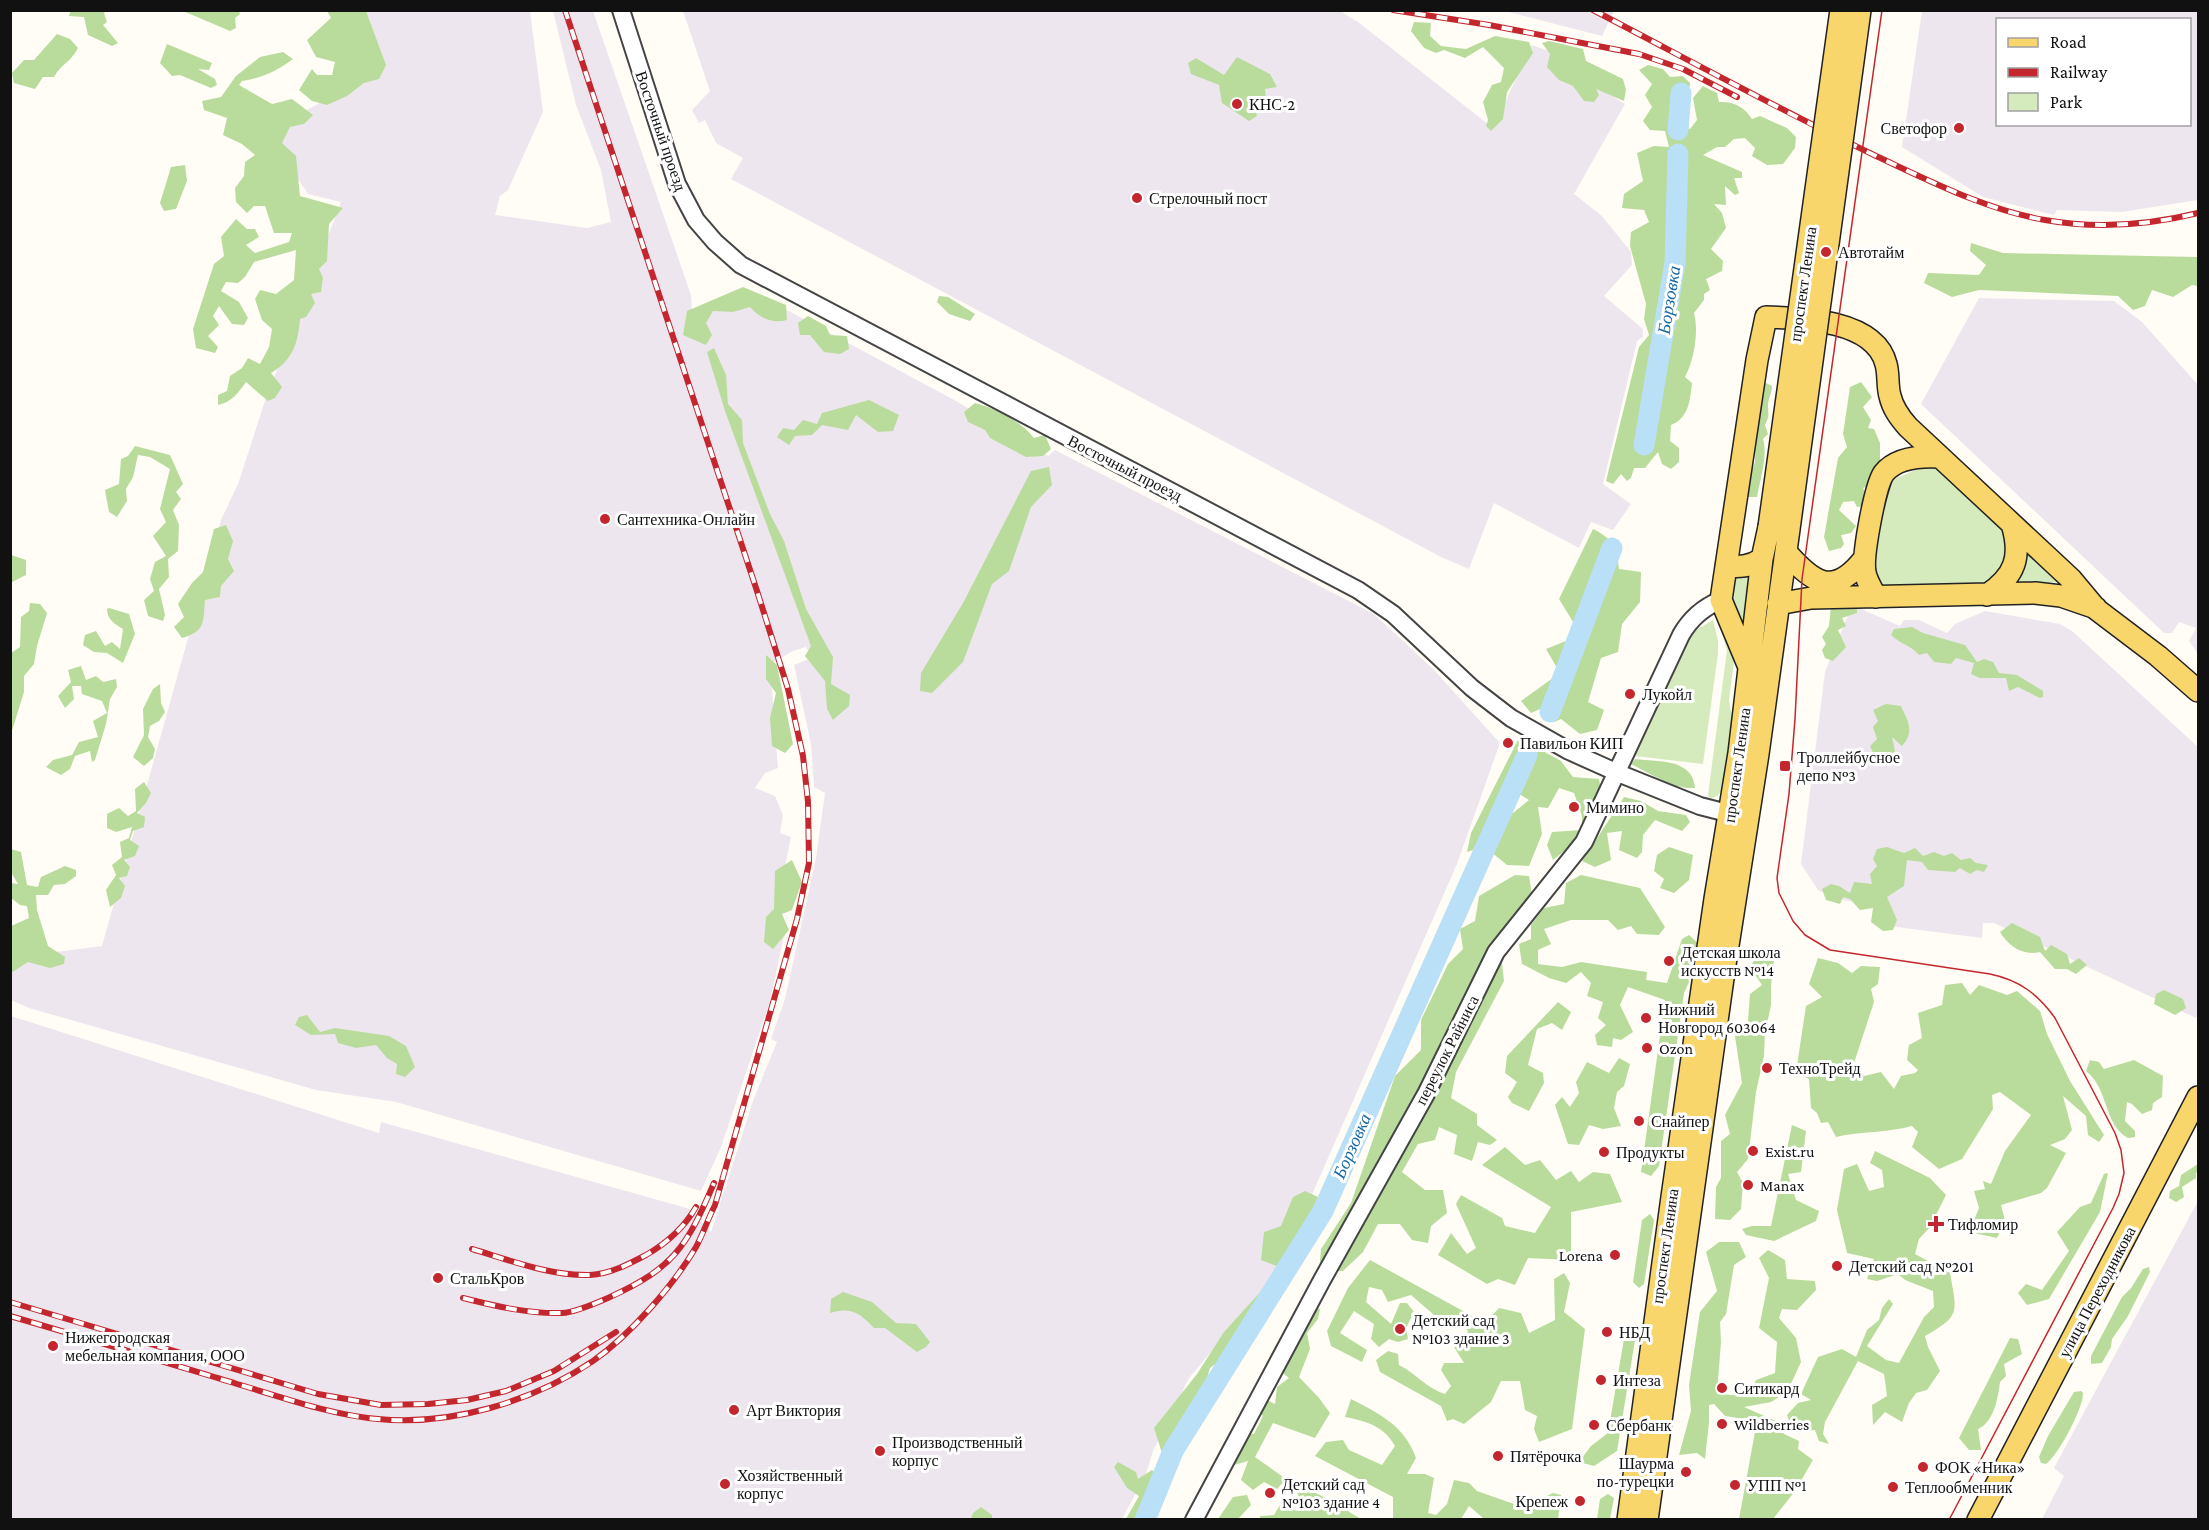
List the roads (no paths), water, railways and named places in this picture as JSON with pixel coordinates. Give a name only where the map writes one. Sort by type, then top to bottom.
[{"type":"main road","name":"проспект Ленина","points":[[1628,1520],[1715,899],[1739,816],[1786,552],[1779,528],[1841,10]]},
{"type":"main road","name":"проспект Ленина","points":[[1647,1520],[1724,971],[1762,559],[1779,528],[1860,10]]},
{"type":"main road","points":[[1750,670],[1721,600],[1757,360],[1766,317],[1848,326],[1874,342],[1886,363],[1889,395],[1896,412],[1908,428],[2071,579],[2096,609],[2158,656],[2199,691]]},
{"type":"main road","points":[[1876,597],[1865,574],[1864,559],[1879,483],[1885,471],[1902,462],[1920,456],[1940,457]]},
{"type":"main road","points":[[1987,595],[2007,579],[2014,568],[2017,544],[2012,524]]},
{"type":"main road","points":[[1786,552],[1798,566],[1820,581],[1841,580],[1852,573],[1864,559]]},
{"type":"main road","points":[[1726,566],[1742,567],[1752,565],[1762,559]]},
{"type":"main road","points":[[1778,604],[1811,598],[2035,593],[2061,597],[2096,609]]},
{"type":"main road","name":"улица Переходникова","points":[[1978,1520],[2199,1097]]},
{"type":"street","name":"Восточный проезд","points":[[621,10],[677,184],[696,220],[715,242],[741,265],[1358,590],[1393,614],[1472,688],[1511,718],[1569,751],[1700,806],[1739,816]]},
{"type":"street","name":"переулок Райниса","points":[[1194,1520],[1322,1280],[1426,1094],[1496,952],[1584,842],[1687,625],[1707,606],[1721,600]]},
{"type":"waterway","name":"Борзовка","points":[[1678,130],[1681,93]]},
{"type":"waterway","name":"Борзовка","points":[[1644,445],[1675,263],[1678,154]]},
{"type":"waterway","name":"Борзовка","points":[[1550,712],[1612,548]]},
{"type":"waterway","name":"Борзовка","points":[[1145,1520],[1173,1451],[1323,1211],[1527,755]]},
{"type":"tram line","points":[[1882,10],[1802,579],[1795,719],[1789,794],[1777,878],[1779,893],[1793,921],[1805,935],[1830,950],[1990,974],[2019,984],[2035,995],[2055,1018],[2115,1133],[2121,1150],[2124,1173],[2113,1208],[1949,1520]]},
{"type":"railway","points":[[10,1316],[342,1414],[406,1420],[462,1415],[490,1408],[544,1388],[569,1376],[607,1350],[636,1324],[675,1278],[696,1247],[715,1205],[797,919],[809,863],[808,802],[803,756],[788,689],[757,591],[565,10]]},
{"type":"railway","points":[[1393,10],[1489,25],[1639,54],[1683,69],[1737,97]]},
{"type":"railway","points":[[1593,10],[1840,139],[1980,202],[2045,220],[2103,225],[2142,223],[2198,213]]},
{"type":"railway","points":[[1818,134],[1841,152]]},
{"type":"railway","points":[[463,1298],[524,1311],[562,1313],[580,1309],[610,1297],[649,1276],[676,1253],[695,1223],[714,1183]]},
{"type":"railway","points":[[472,1249],[545,1270],[575,1275],[597,1274],[626,1265],[661,1245],[680,1228],[696,1207]]},
{"type":"railway","points":[[10,1302],[318,1394],[381,1405],[467,1400],[506,1391],[554,1371],[616,1332]]},
{"type":"place","name":"КНС-2","points":[[1237,104]]},
{"type":"place","name":"Светофор","points":[[1959,128]]},
{"type":"place","name":"Стрелочный пост","points":[[1137,198]]},
{"type":"place","name":"Автотайм","points":[[1826,252]]},
{"type":"place","name":"Сантехника-Онлайн","points":[[605,519]]},
{"type":"place","name":"Лукойл","points":[[1630,694]]},
{"type":"place","name":"Павильон КИП","points":[[1508,743]]},
{"type":"place","name":"Троллейбусное депо №3","points":[[1785,766]]},
{"type":"place","name":"Мимино","points":[[1574,807]]},
{"type":"place","name":"Детская школа искусств №14","points":[[1669,961]]},
{"type":"place","name":"Нижний Новгород 603064","points":[[1646,1018]]},
{"type":"place","name":"Ozon","points":[[1647,1048]]},
{"type":"place","name":"ТехноТрейд","points":[[1767,1068]]},
{"type":"place","name":"Снайпер","points":[[1639,1121]]},
{"type":"place","name":"Exist.ru","points":[[1753,1151]]},
{"type":"place","name":"Продукты","points":[[1604,1152]]},
{"type":"place","name":"Manax","points":[[1748,1185]]},
{"type":"place","name":"Тифломир","points":[[1936,1224]]},
{"type":"place","name":"Lorena","points":[[1615,1255]]},
{"type":"place","name":"Детский сад №201","points":[[1837,1266]]},
{"type":"place","name":"СтальКров","points":[[438,1278]]},
{"type":"place","name":"Детский сад №103 здание 3","points":[[1400,1329]]},
{"type":"place","name":"НБД","points":[[1607,1332]]},
{"type":"place","name":"Нижегородская мебельная компания, ООО","points":[[53,1346]]},
{"type":"place","name":"Интеза","points":[[1601,1380]]},
{"type":"place","name":"Ситикард","points":[[1722,1388]]},
{"type":"place","name":"Арт Виктория","points":[[734,1410]]},
{"type":"place","name":"Wildberries","points":[[1722,1424]]},
{"type":"place","name":"Сбербанк","points":[[1594,1425]]},
{"type":"place","name":"Производственный корпус","points":[[880,1451]]},
{"type":"place","name":"Пятёрочка","points":[[1498,1456]]},
{"type":"place","name":"ФОК «Ника»","points":[[1923,1467]]},
{"type":"place","name":"Шаурма по-турецки","points":[[1686,1472]]},
{"type":"place","name":"Хозяйственный корпус","points":[[725,1484]]},
{"type":"place","name":"УПП №1","points":[[1735,1485]]},
{"type":"place","name":"Теплообменник","points":[[1893,1487]]},
{"type":"place","name":"Детский сад №103 здание 4","points":[[1270,1493]]},
{"type":"place","name":"Крепеж","points":[[1580,1501]]}]
